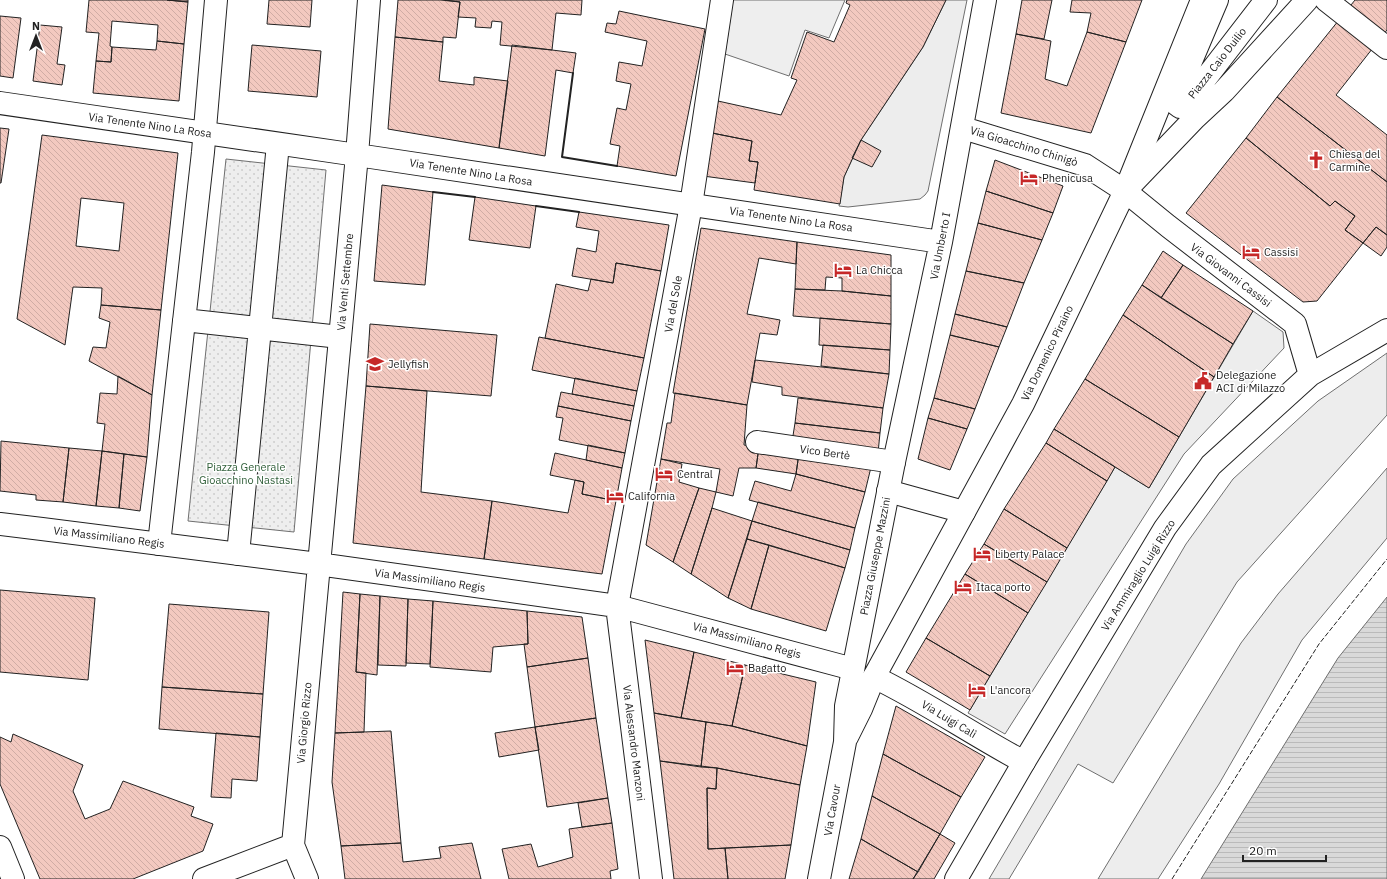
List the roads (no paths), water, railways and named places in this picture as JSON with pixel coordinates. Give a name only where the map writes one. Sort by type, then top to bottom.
[{"type":"street","points":[[159,544],[204,134],[216,0]]},
{"type":"street","name":"Via Venti Settembre","points":[[318,564],[357,155],[369,0]]},
{"type":"street","name":"Via del Sole","points":[[617,606],[691,205],[722,0]]},
{"type":"street","name":"Via Umberto I","points":[[888,491],[941,242],[985,0]]},
{"type":"street","points":[[1125,191],[1202,0]]},
{"type":"street","name":"Piazza Caio Duilio","points":[[1217,0],[1174,99],[1176,104],[1180,107],[1185,105],[1266,0]]},
{"type":"street","name":"Piazza Caio Duilio","points":[[1125,191],[1195,118],[1224,91],[1308,0]]},
{"type":"street","points":[[1326,0],[1387,48]]},
{"type":"street","name":"Piazza Caio Duilio","points":[[1165,94],[1170,107],[1184,115],[1195,118]]},
{"type":"street","name":"Via Tenente Nino La Rosa","points":[[0,103],[941,242]]},
{"type":"street","name":"Via Gioacchino Chinigò","points":[[962,128],[1085,165],[1125,191]]},
{"type":"street","points":[[238,554],[278,144]]},
{"type":"street","name":"Via Giovanni Cassisi","points":[[1125,191],[1168,226],[1296,324],[1310,375]]},
{"type":"street","name":"Via Domenico Piraino","points":[[964,512],[1023,404],[1125,191]]},
{"type":"street","points":[[184,320],[340,337]]},
{"type":"street","name":"Via Ammiraglio Luigi Rizzo","points":[[956,879],[1024,762],[1165,528],[1211,466],[1310,375],[1387,330]]},
{"type":"street","name":"Vico Bertè","points":[[757,442],[894,462]]},
{"type":"street","name":"Piazza Giuseppe Mazzini","points":[[853,669],[888,491],[964,512]]},
{"type":"street","points":[[874,677],[964,512]]},
{"type":"street","name":"Via Massimiliano Regis","points":[[0,524],[318,564],[617,606],[853,669]]},
{"type":"street","name":"Via Giorgio Rizzo","points":[[307,879],[293,845],[318,564]]},
{"type":"street","name":"Via Alessandro Manzoni","points":[[617,606],[651,879]]},
{"type":"street","name":"Via Cavour","points":[[819,879],[844,742],[846,706],[853,669]]},
{"type":"street","name":"Via Luigi Calì","points":[[874,677],[897,688],[1024,762]]},
{"type":"street","name":"Via Cavour","points":[[844,742],[861,709],[874,677]]},
{"type":"street","points":[[204,879],[293,845]]},
{"type":"street","points":[[0,847],[13,879]]},
{"type":"place","name":"Chiesa del Carmine","points":[[1316,160]]},
{"type":"place","name":"Phenicusa","points":[[1029,178]]},
{"type":"place","name":"Cassisi","points":[[1251,252]]},
{"type":"place","name":"La Chicca","points":[[843,270]]},
{"type":"place","name":"Jellyfish","points":[[375,364]]},
{"type":"place","name":"Delegazione ACI di Milazzo","points":[[1203,381]]},
{"type":"place","name":"Central","points":[[664,474]]},
{"type":"place","name":"California","points":[[615,496]]},
{"type":"place","name":"Liberty Palace","points":[[982,554]]},
{"type":"place","name":"Itaca porto","points":[[963,587]]},
{"type":"place","name":"Bagatto","points":[[735,668]]},
{"type":"place","name":"L'ancora","points":[[977,690]]},
{"type":"park label","name":"Piazza Generale Gioacchino Nastasi","points":[[246,473]]}]
